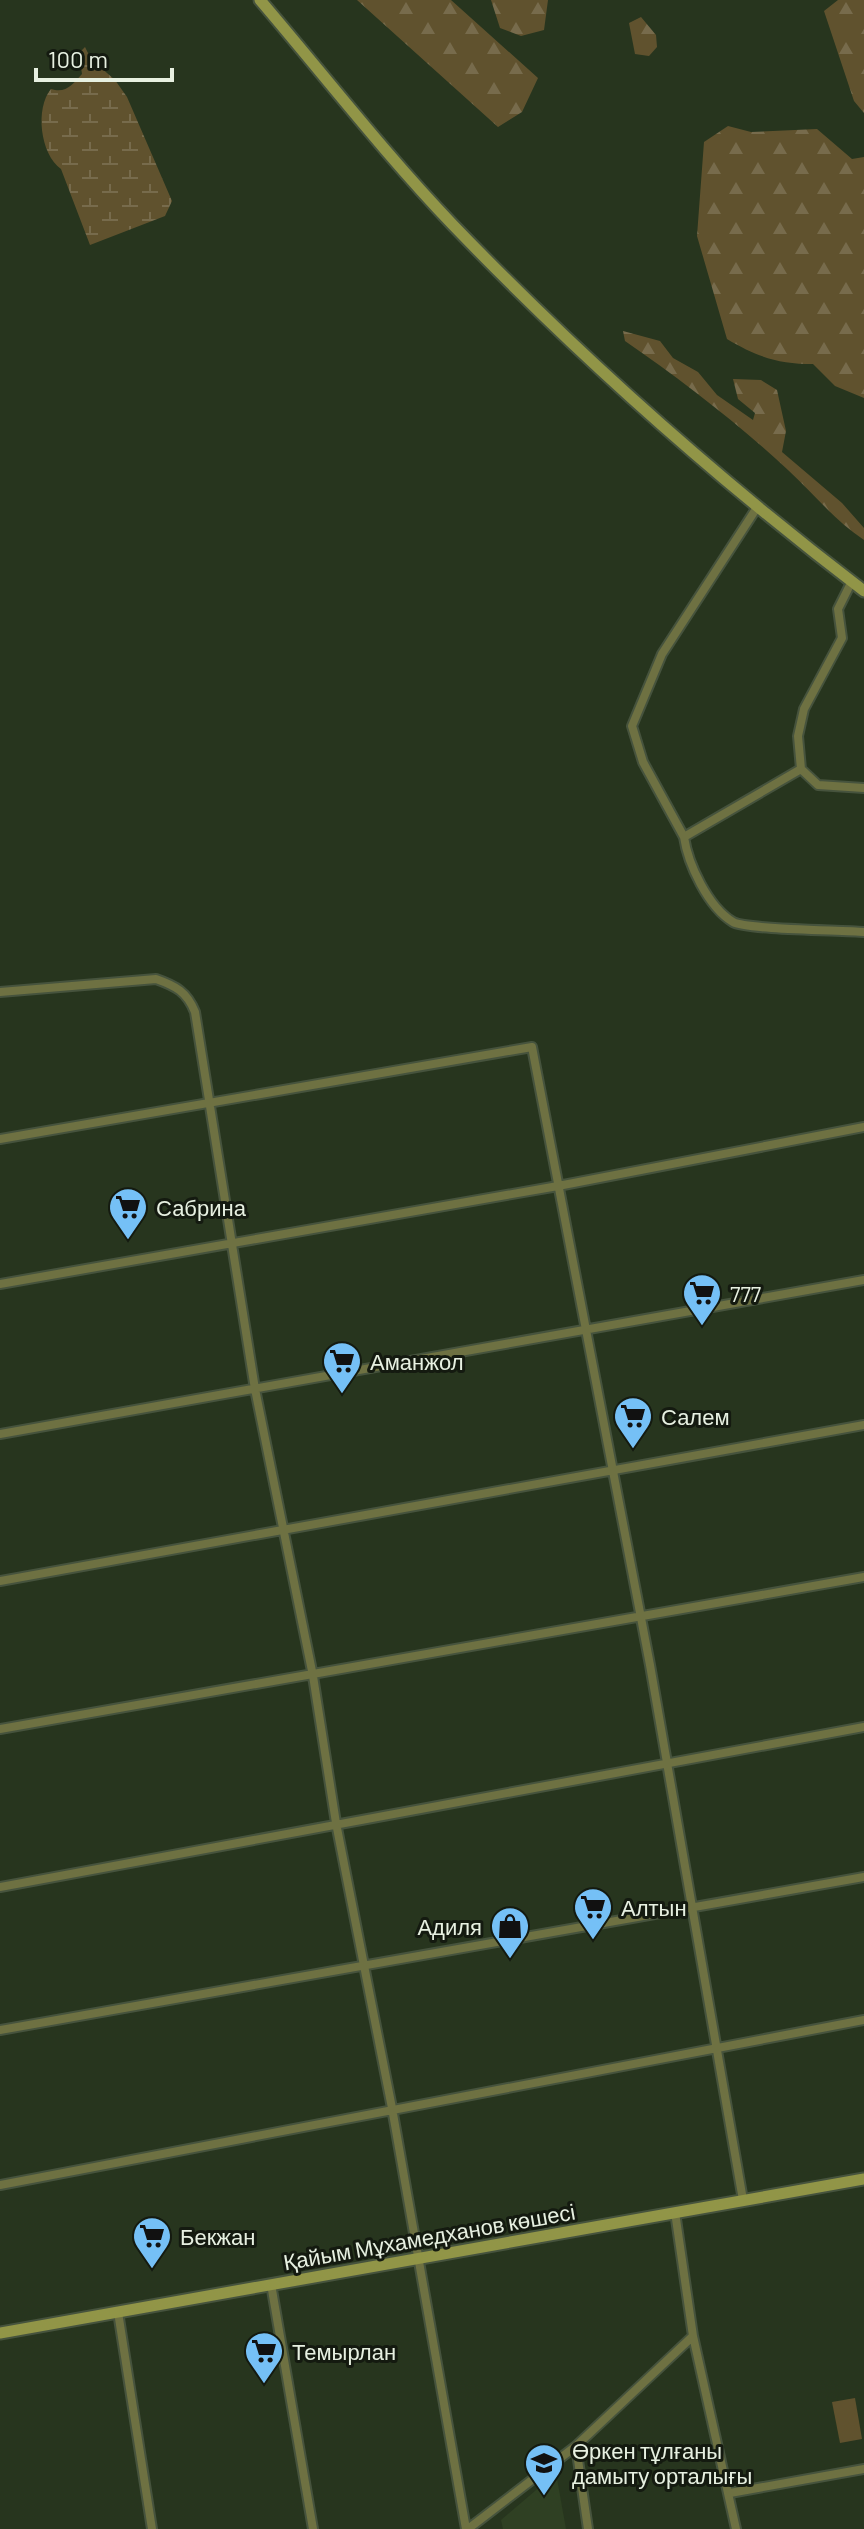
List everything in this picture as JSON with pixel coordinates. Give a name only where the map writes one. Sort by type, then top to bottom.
[{"type":"street","points":[[260,0],[452,224],[685,449],[756,509],[864,591]]},
{"type":"street","points":[[756,509],[662,654],[632,726],[643,762],[684,837],[688,859],[718,908],[735,924],[864,932]]},
{"type":"street","points":[[852,581],[838,609],[842,638],[804,709],[798,736],[801,769],[818,785],[864,788]]},
{"type":"street","points":[[684,837],[801,769]]},
{"type":"street","points":[[0,992],[156,979],[176,986],[190,1000],[195,1012],[255,1389],[313,1676],[336,1823],[392,2108],[467,2529],[576,2446],[693,2336]]},
{"type":"street","points":[[0,1139],[532,1047],[641,1617],[743,2200]]},
{"type":"street","points":[[0,1284],[558,1186],[864,1127]]},
{"type":"street","points":[[0,1434],[864,1280]]},
{"type":"street","points":[[0,1581],[864,1425]]},
{"type":"street","points":[[0,1729],[864,1577]]},
{"type":"street","points":[[0,1887],[864,1727]]},
{"type":"street","points":[[0,2030],[864,1877]]},
{"type":"street","points":[[0,2185],[864,2020]]},
{"type":"street","name":"Қайым Мұхамедханов көшесі","points":[[0,2333],[864,2179]]},
{"type":"street","points":[[675,2212],[693,2336],[736,2529]]},
{"type":"street","points":[[271,2284],[313,2529]]},
{"type":"street","points":[[118,2312],[152,2529]]},
{"type":"street","points":[[576,2446],[588,2529]]},
{"type":"street","points":[[730,2493],[864,2469]]},
{"type":"shaded area","name":"Өркен тұлғаны дамыту орталығы","points":[[556,2473],[566,2529],[503,2529],[501,2520]]},
{"type":"green space","points":[[357,0],[451,0],[538,78],[522,112],[498,127]]},
{"type":"green space","points":[[491,0],[548,0],[544,30],[521,36],[500,28]]},
{"type":"green space","points":[[838,0],[864,0],[864,113],[854,101],[824,11]]},
{"type":"green space","points":[[641,17],[656,35],[657,47],[649,56],[635,54],[629,23]]},
{"type":"green space","points":[[85,47],[91,59],[115,80],[127,97],[172,201],[165,216],[90,245],[61,169],[48,153],[42,130],[46,97],[51,89],[65,89],[82,74],[79,53]]},
{"type":"green space","points":[[728,126],[751,132],[817,129],[852,159],[864,157],[864,398],[835,386],[813,364],[768,358],[727,339],[697,236],[704,142]]},
{"type":"green space","points":[[623,331],[660,341],[673,358],[698,372],[717,395],[753,420],[755,413],[738,399],[733,379],[761,380],[777,390],[786,431],[782,452],[842,503],[864,528],[864,540],[750,436],[625,341]]},
{"type":"green space","points":[[855,2398],[862,2439],[840,2443],[832,2402]]},
{"type":"place","name":"Сабрина","points":[[128,1241]]},
{"type":"place","name":"777","points":[[702,1327]]},
{"type":"place","name":"Аманжол","points":[[342,1395]]},
{"type":"place","name":"Салем","points":[[633,1450]]},
{"type":"place","name":"Алтын","points":[[593,1941]]},
{"type":"place","name":"Адиля","points":[[510,1960]]},
{"type":"place","name":"Бекжан","points":[[152,2270]]},
{"type":"place","name":"Темырлан","points":[[264,2385]]},
{"type":"place","name":"Өркен тұлғаны дамыту орталығы","points":[[544,2497]]}]
